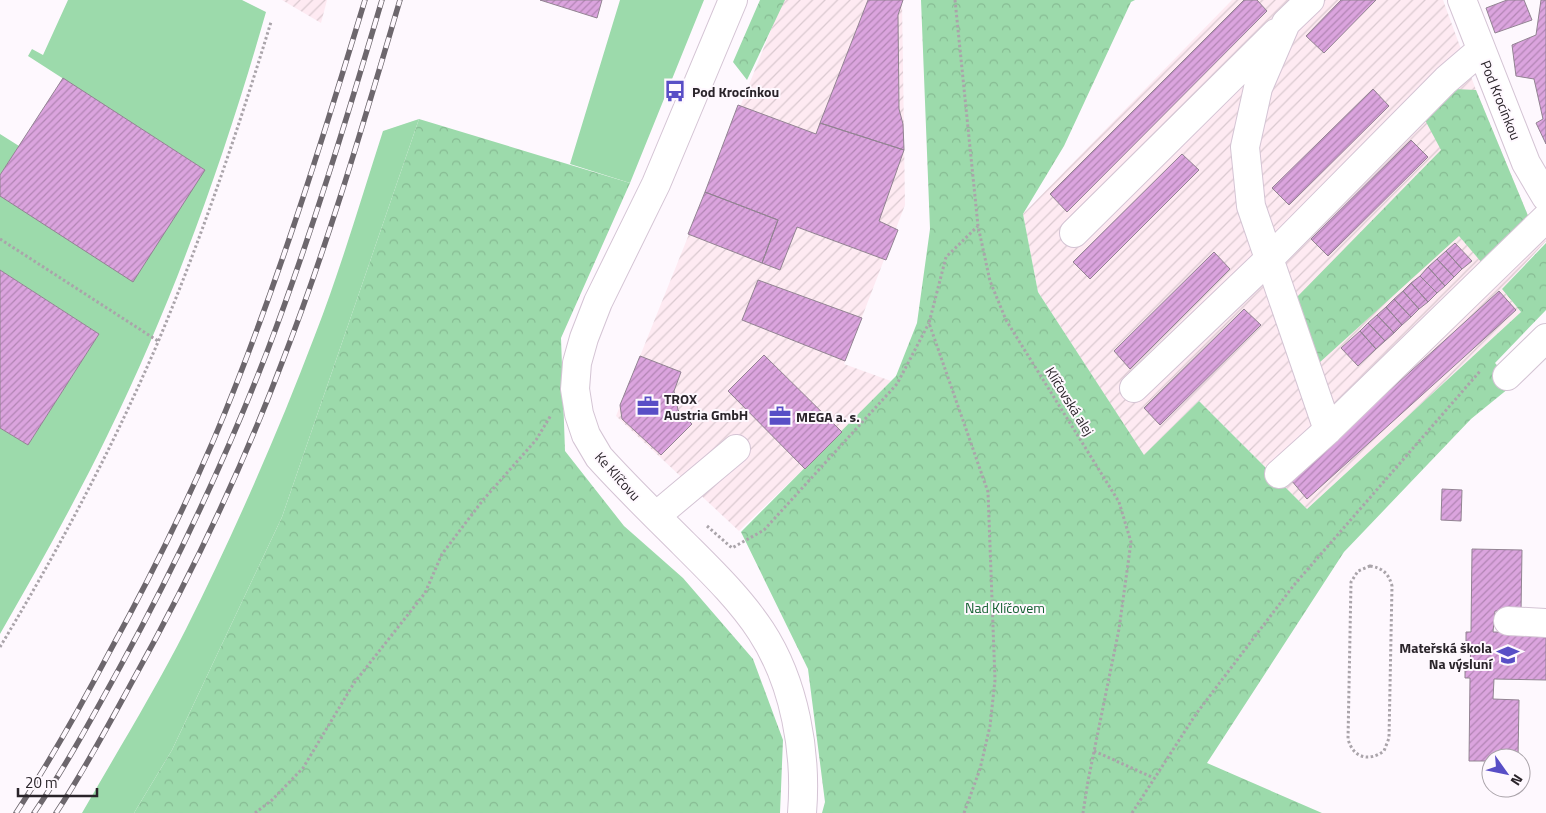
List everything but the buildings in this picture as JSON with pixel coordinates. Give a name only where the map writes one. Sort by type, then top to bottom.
[{"type":"street","name":"Ke Klíčovu","points":[[733,0],[656,184],[598,302],[584,338],[577,363],[575,389],[579,414],[586,435],[599,457],[666,508],[762,632],[778,663],[796,719],[802,750],[804,782],[802,813]]},
{"type":"street","points":[[1074,233],[1310,0]]},
{"type":"street","name":"Pod Krocínkou","points":[[1462,0],[1526,163],[1546,196]]},
{"type":"street","points":[[1286,23],[1258,88],[1245,147],[1251,206],[1328,430]]},
{"type":"street","points":[[1134,388],[1269,259],[1446,80],[1481,50]]},
{"type":"street","points":[[1280,474],[1328,430],[1546,218]]},
{"type":"street","points":[[1507,376],[1546,338]]},
{"type":"street","points":[[666,508],[736,449]]},
{"type":"street","points":[[1508,621],[1546,622]]},
{"type":"path","name":"Klíčovská alej","points":[[955,0],[978,226],[990,281],[1006,320],[1119,502],[1131,542],[1120,629],[1094,750],[1083,813]]},
{"type":"path","points":[[0,647],[37,586],[85,496],[158,341],[209,213],[242,118],[271,22]]},
{"type":"path","points":[[666,508],[732,548],[764,530],[898,384],[929,323],[946,257],[978,226]]},
{"type":"path","points":[[0,239],[158,341]]},
{"type":"path","points":[[929,323],[988,492],[995,680],[988,734],[980,769],[964,813]]},
{"type":"path","points":[[1132,813],[1196,714],[1294,585],[1489,361],[1507,376]]},
{"type":"path","points":[[255,813],[272,800],[303,768],[354,683],[425,593],[442,554],[483,500],[536,440],[555,408]]},
{"type":"path","points":[[1370,566],[1377,567],[1387,574],[1392,586],[1389,738],[1384,751],[1372,758],[1364,757],[1353,751],[1348,738],[1352,582],[1358,571],[1370,566]]},
{"type":"path","points":[[1094,750],[1154,778]]},
{"type":"shaded area","points":[[282,0],[327,0],[321,23]]},
{"type":"shaded area","points":[[783,0],[902,0],[905,205],[844,364],[891,381],[842,432],[739,531],[616,416]]},
{"type":"shaded area","points":[[1232,0],[1443,0],[1476,90],[1529,218],[1546,241],[1502,289],[1521,312],[1307,509],[1199,401],[1144,456],[1038,292],[1023,214]]},
{"type":"green space","points":[[68,0],[242,0],[266,12],[215,173],[155,331],[83,485],[0,634],[0,428],[28,445],[99,334],[0,270],[0,196],[205,170],[28,56],[32,49],[43,55]]},
{"type":"green space","points":[[620,0],[704,0],[630,183],[570,164]]},
{"type":"green space","points":[[760,0],[785,0],[747,80],[733,62]]},
{"type":"green space","name":"Nad Klíčovem","points":[[921,0],[1135,0],[1131,2],[1064,146],[1023,214],[1038,292],[1144,455],[1199,401],[1307,509],[1521,312],[1502,289],[1546,243],[1546,310],[1495,363],[1514,384],[1471,419],[1344,552],[1207,763],[1322,813],[822,813],[825,802],[808,669],[741,532],[896,376],[917,323],[930,229]]},
{"type":"green space","points":[[1455,89],[1476,90],[1529,218],[1482,263],[1459,236],[1319,363],[1297,297],[1441,150],[1425,120]]},
{"type":"green space","points":[[419,119],[282,517],[172,750],[134,813],[82,813],[186,629],[254,483],[286,410],[324,310],[383,131]]},
{"type":"green space","points":[[419,119],[630,183],[561,338],[565,451],[624,526],[683,578],[753,659],[783,740],[780,813],[134,813],[172,750],[282,517]]},
{"type":"green space","points":[[0,134],[19,146],[0,175]]},
{"type":"railway","points":[[16,813],[65,733],[124,625],[177,520],[214,439],[257,331],[276,276],[365,0]]},
{"type":"railway","points":[[34,813],[79,741],[141,629],[217,472],[267,352],[299,265],[342,133],[382,0]]},
{"type":"railway","points":[[56,813],[96,748],[174,603],[214,524],[250,443],[316,271],[400,0]]},
{"type":"place","name":"Pod Krocínkou","points":[[675,91]]},
{"type":"place","name":"TROX Austria GmbH","points":[[648,406]]},
{"type":"place","name":"MEGA a. s.","points":[[780,416]]},
{"type":"place","name":"Mateřská škola Na výsluní","points":[[1508,655]]}]
